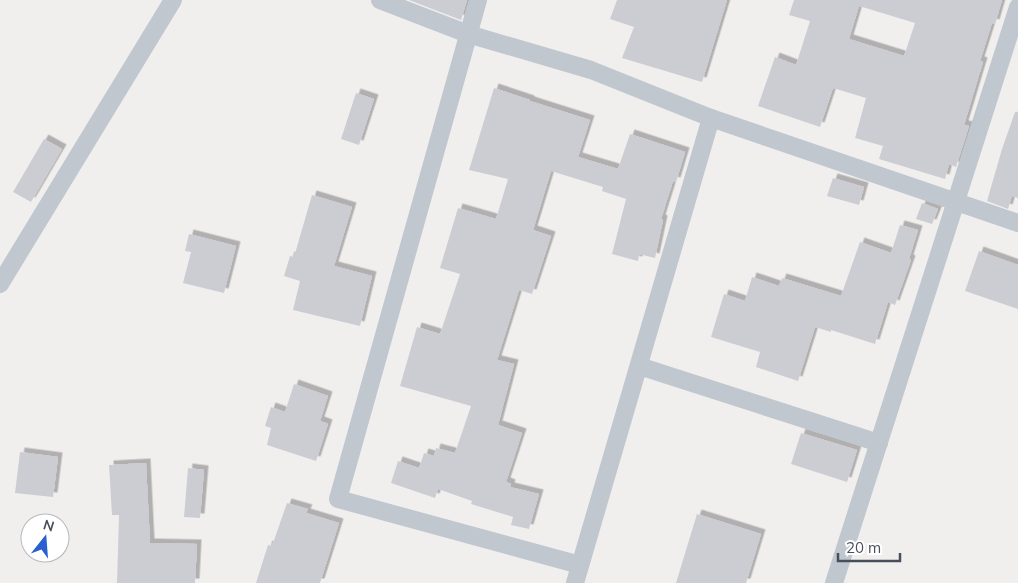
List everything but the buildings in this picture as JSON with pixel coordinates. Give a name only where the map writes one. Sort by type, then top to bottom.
[{"type":"street","points":[[0,284],[173,0]]},
{"type":"street","points":[[380,0],[468,34],[591,70],[711,118],[1018,223]]},
{"type":"street","points":[[478,0],[338,499],[580,565]]},
{"type":"street","points":[[834,583],[1018,6]]},
{"type":"street","points":[[575,583],[711,118]]},
{"type":"street","points":[[639,366],[879,443]]}]
